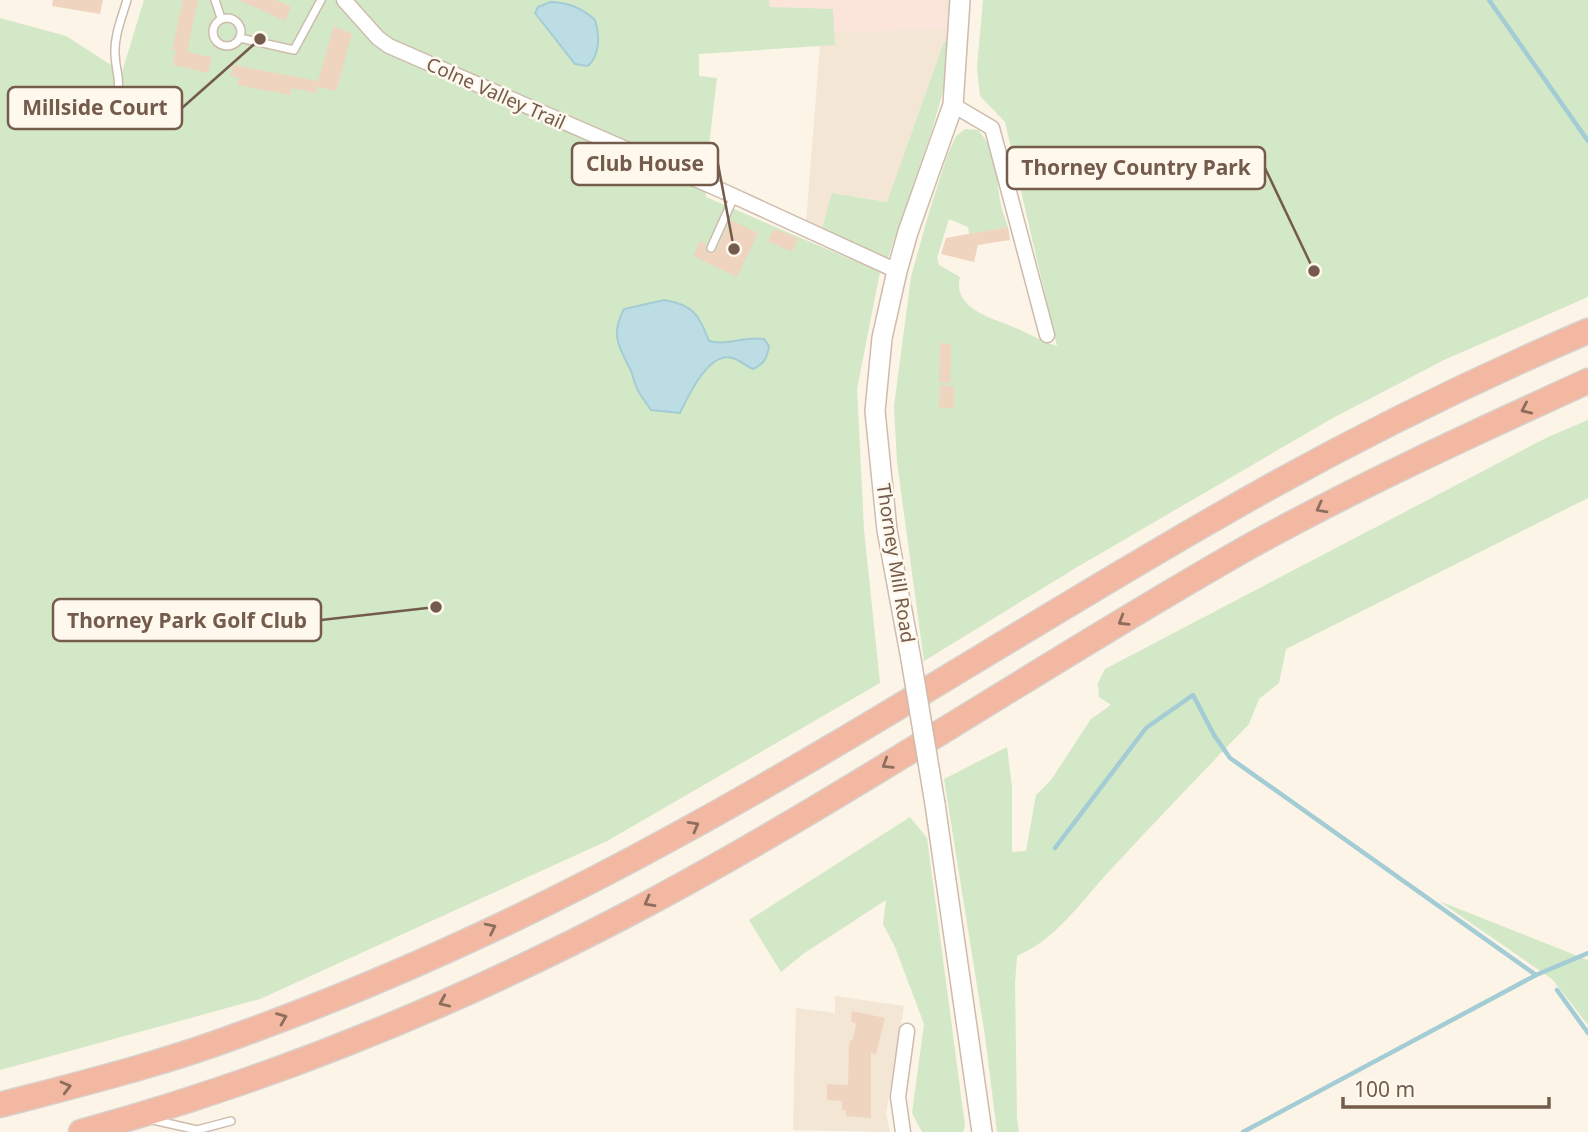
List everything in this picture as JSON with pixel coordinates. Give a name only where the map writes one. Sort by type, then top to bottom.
[{"type":"highway","points":[[0,1105],[119,1073],[238,1036],[393,974],[596,878],[763,787],[1225,512],[1482,377],[1588,331]]},
{"type":"highway","points":[[81,1132],[137,1117],[264,1074],[389,1026],[631,912],[776,832],[1070,652],[1282,529],[1386,475],[1588,381]]},
{"type":"street","name":"Colne Valley Trail","points":[[344,0],[378,38],[389,46],[895,270]]},
{"type":"street","name":"Thorney Mill Road","points":[[960,0],[953,105],[895,270],[882,338],[875,411],[887,530],[935,804],[982,1132]]},
{"type":"street","points":[[953,105],[992,128],[1047,335]]},
{"type":"street","points":[[903,1132],[898,1097],[907,1031]]},
{"type":"lane","points":[[110,107],[118,93],[116,45],[127,0]]},
{"type":"lane","points":[[215,0],[221,18]]},
{"type":"lane","points":[[240,38],[294,50],[321,0]]},
{"type":"lane","points":[[221,18],[231,18],[239,24],[240,38],[233,45],[215,41],[213,28],[221,18]]},
{"type":"lane","points":[[711,248],[734,197]]},
{"type":"lane","points":[[137,1117],[197,1130],[231,1121]]},
{"type":"shaded area","points":[[704,0],[945,0],[948,29],[705,36]]},
{"type":"shaded area","points":[[769,0],[954,0],[950,42],[944,43],[887,202],[833,193],[822,229],[806,223],[820,45],[835,45]]},
{"type":"shaded area","points":[[835,996],[904,1006],[886,1114],[890,1132],[793,1130],[796,1008],[835,1013]]},
{"type":"green space","points":[[144,0],[769,0],[770,7],[833,9],[835,45],[699,54],[699,76],[717,78],[705,178],[706,197],[880,272],[857,389],[864,530],[880,683],[607,841],[260,999],[0,1070],[0,18],[66,36],[122,72]]},
{"type":"green space","points":[[983,0],[1588,0],[1588,297],[1444,360],[1331,419],[1079,566],[924,661],[897,462],[894,406],[911,277],[947,156],[956,136],[965,129],[978,130],[989,146],[995,163],[1001,207],[1008,227],[969,234],[968,227],[949,219],[937,258],[939,265],[960,277],[959,288],[968,305],[1057,346],[1005,122],[980,96],[977,67]]},
{"type":"green space","points":[[944,42],[950,42],[943,92],[888,258],[822,229],[832,193],[887,202]]},
{"type":"green space","points":[[1588,420],[1588,498],[1286,649],[1279,683],[1259,699],[1249,724],[1058,928],[1046,939],[1017,956],[1015,983],[1019,1132],[997,1132],[985,1036],[944,779],[1007,747],[1012,787],[1012,852],[1026,851],[1036,795],[1051,780],[1091,719],[1111,705],[1099,697],[1098,683],[1105,669],[1548,437]]},
{"type":"green space","points":[[910,817],[927,838],[965,1126],[963,1132],[922,1132],[912,1113],[924,1024],[895,947],[883,924],[886,900],[803,954],[781,972],[749,920]]},
{"type":"green space","points":[[1439,901],[1588,960],[1588,1025],[1552,979]]},
{"type":"water","points":[[550,2],[574,6],[595,20],[598,44],[595,56],[588,66],[575,64],[535,13],[538,7]]},
{"type":"water","points":[[664,300],[694,312],[709,341],[764,339],[769,346],[764,360],[753,369],[732,358],[715,361],[700,377],[680,413],[651,410],[637,389],[617,334],[624,309]]},
{"type":"building","points":[[53,0],[103,0],[100,14],[52,6]]},
{"type":"building","points":[[183,0],[198,0],[187,52],[212,57],[208,73],[173,65],[176,50],[172,50]]},
{"type":"building","points":[[239,0],[276,0],[291,7],[285,21]]},
{"type":"building","points":[[334,26],[352,34],[336,91],[318,87],[316,93],[291,88],[291,95],[237,85],[239,78],[231,76],[233,65],[318,81]]},
{"type":"building","points":[[731,220],[758,233],[737,277],[693,256],[700,241],[706,244],[708,253],[715,253]]},
{"type":"building","points":[[1008,227],[1010,240],[978,245],[974,262],[941,254],[946,238]]},
{"type":"building","points":[[774,229],[798,238],[792,252],[768,241]]},
{"type":"building","points":[[940,343],[951,344],[950,383],[939,382]]},
{"type":"building","points":[[940,385],[954,386],[954,408],[939,408]]},
{"type":"building","points":[[852,1011],[885,1018],[876,1054],[871,1053],[871,1118],[846,1116],[846,1110],[842,1110],[842,1101],[827,1100],[827,1084],[848,1085],[849,1046],[856,1024],[851,1021]]},
{"type":"waterway","points":[[1489,0],[1588,141]]},
{"type":"waterway","points":[[1055,848],[1146,728],[1193,695],[1214,735],[1230,758],[1536,975]]},
{"type":"waterway","points":[[1243,1132],[1536,975],[1588,953]]},
{"type":"waterway","points":[[1557,990],[1588,1033]]},
{"type":"place","name":"Millside Court","points":[[260,39]]},
{"type":"place","name":"Club House","points":[[734,249]]},
{"type":"place","name":"Thorney Country Park","points":[[1314,271]]},
{"type":"place","name":"Thorney Park Golf Club","points":[[436,607]]}]
